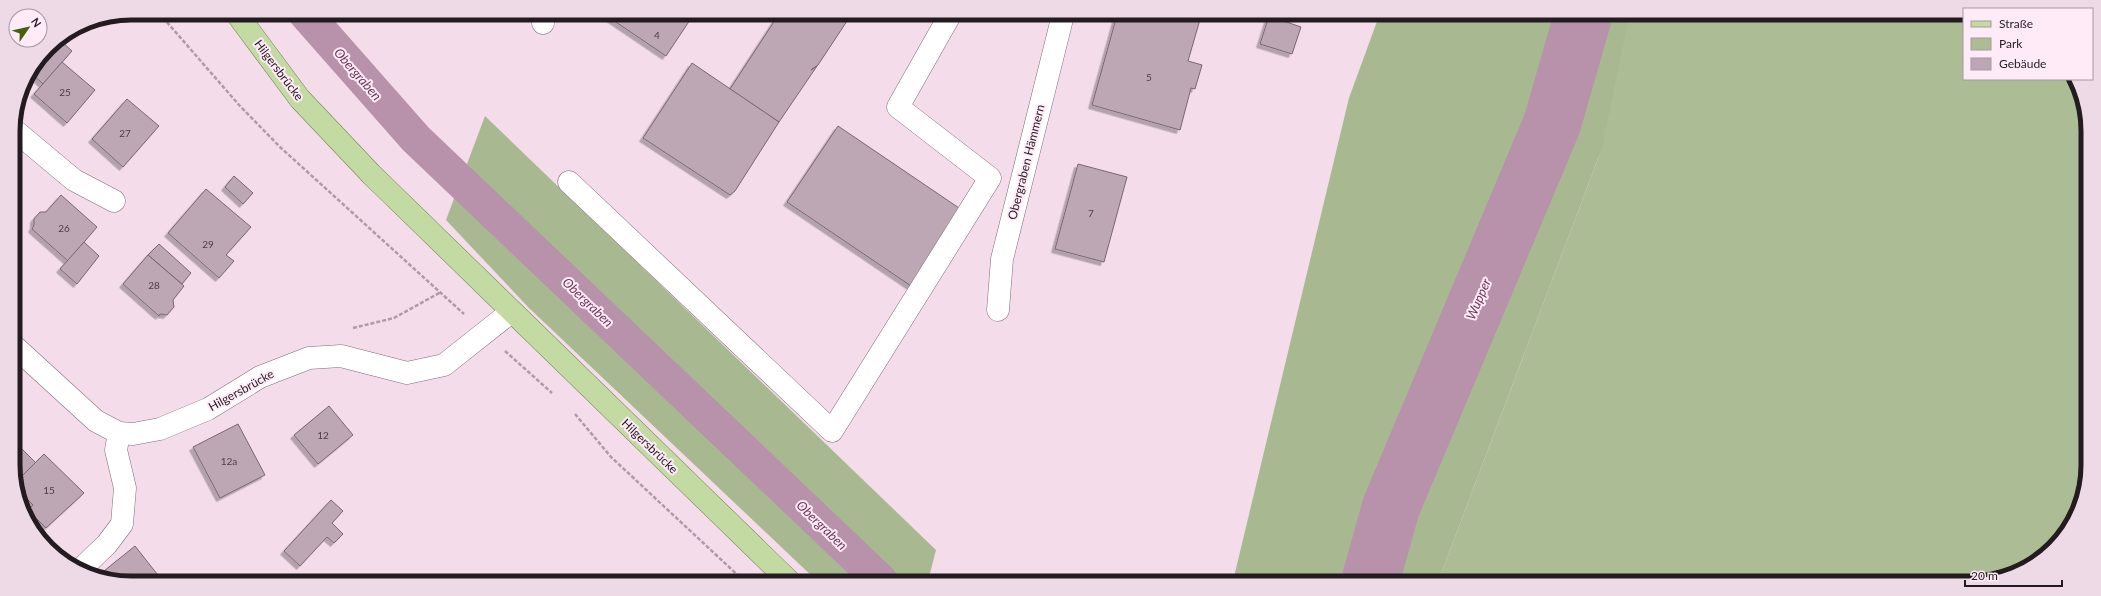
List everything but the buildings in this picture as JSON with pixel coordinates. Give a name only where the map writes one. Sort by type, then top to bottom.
[{"type":"main road","name":"Hilgersbrücke","points":[[241,20],[300,99],[371,174],[511,312],[784,576]]},
{"type":"street","points":[[569,182],[832,431],[990,178],[898,107],[947,20]]},
{"type":"street","name":"Obergraben Hämmern","points":[[998,310],[1002,259],[1062,20]]},
{"type":"street","points":[[20,135],[74,180],[114,201]]},
{"type":"street","name":"Hilgersbrücke","points":[[20,352],[96,422],[119,433],[133,434],[160,429],[208,409],[260,377],[309,358],[341,356],[407,373],[444,365],[511,312]]},
{"type":"street","points":[[84,566],[107,544],[122,524],[125,488],[116,450],[119,433]]},
{"type":"path","points":[[165,20],[208,70],[280,147],[555,396]]},
{"type":"path","points":[[349,330],[394,318],[441,292]]},
{"type":"path","points":[[20,319],[24,323]]},
{"type":"path","points":[[572,412],[611,457],[739,576]]},
{"type":"green space","points":[[1378,20],[1628,20],[1602,148],[1440,576],[1234,576],[1349,98]]},
{"type":"green space","points":[[1627,20],[1963,20],[1963,80],[2069,80],[2079,110],[2081,131],[2081,465],[2080,479],[2073,507],[2062,527],[2053,538],[2037,553],[2019,565],[1991,574],[1977,576],[1440,576],[1599,156]]},
{"type":"green space","points":[[485,116],[936,550],[929,576],[812,576],[529,308],[446,220]]},
{"type":"waterway","name":"Obergraben","points":[[311,20],[416,139],[876,576]]},
{"type":"waterway","name":"Wupper","points":[[1372,576],[1391,507],[1552,124],[1582,20]]}]
